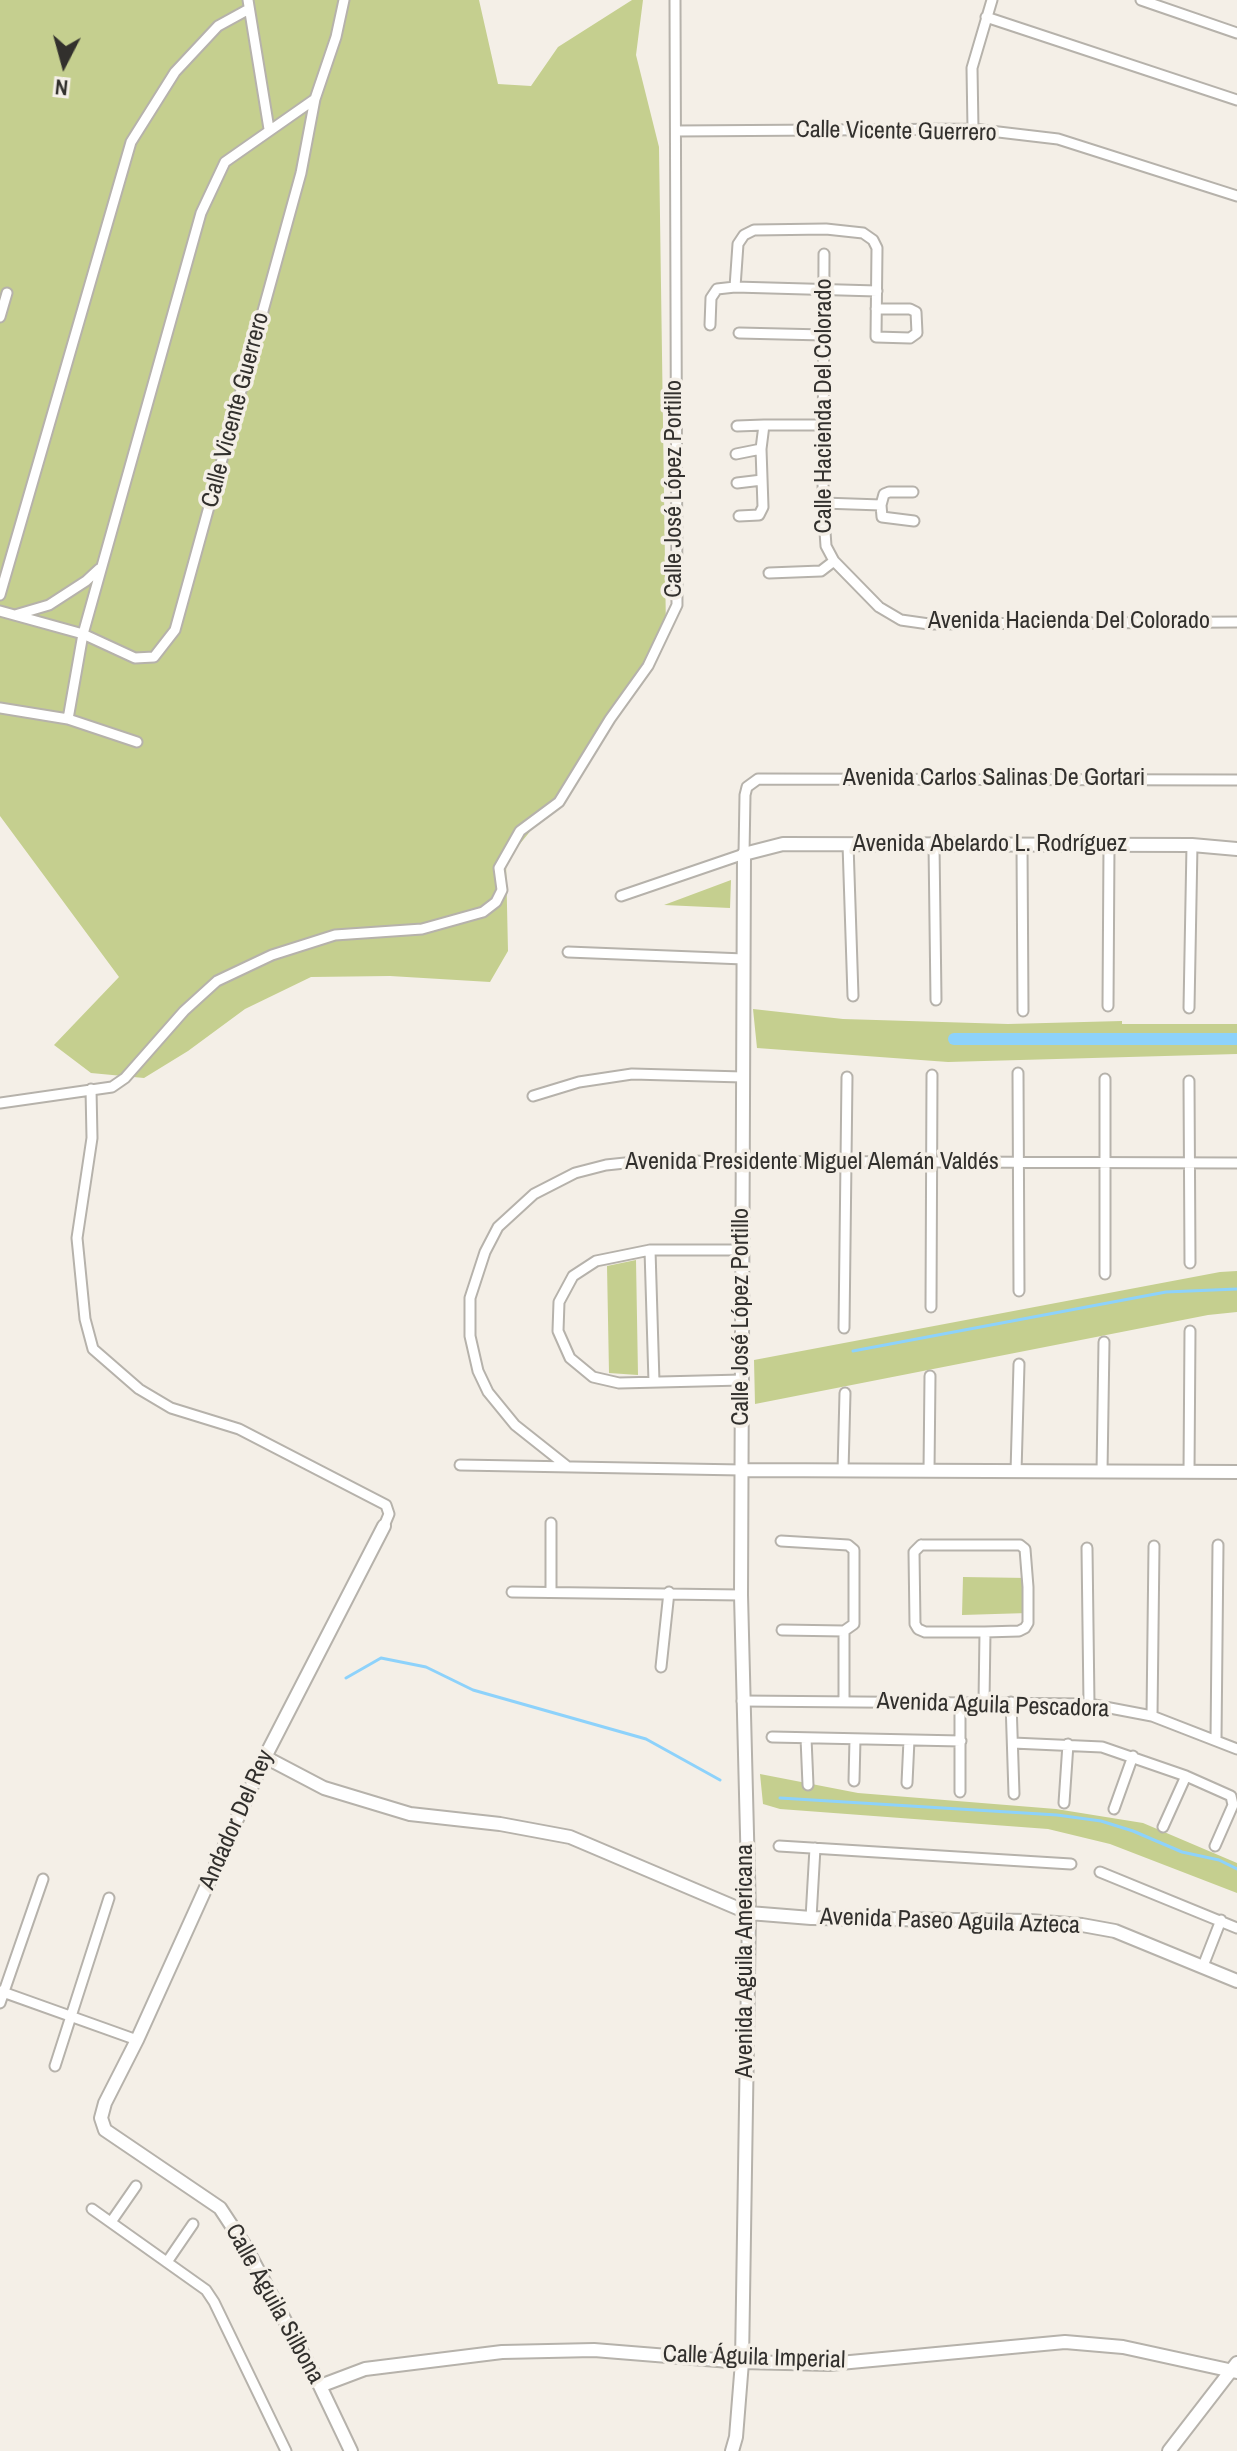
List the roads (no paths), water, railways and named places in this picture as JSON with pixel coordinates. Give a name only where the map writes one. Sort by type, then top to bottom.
[{"type":"street","name":"Calle Vicente Guerrero","points":[[0,611],[83,634],[135,658],[154,657],[175,630],[301,173],[315,99],[336,37],[344,0]]},
{"type":"street","points":[[675,0],[676,131]]},
{"type":"street","points":[[973,129],[972,68],[992,0]]},
{"type":"street","points":[[1141,0],[1237,33]]},
{"type":"street","points":[[0,595],[131,142],[175,72],[218,26],[249,4],[269,129]]},
{"type":"street","points":[[986,17],[1237,100]]},
{"type":"street","points":[[68,719],[83,634],[201,213],[225,162],[315,99]]},
{"type":"street","name":"Calle Vicente Guerrero","points":[[676,131],[973,129],[1058,139],[1237,196]]},
{"type":"street","name":"Calle José López Portillo","points":[[0,1103],[112,1087],[125,1078],[184,1011],[217,981],[272,955],[335,935],[422,929],[483,912],[496,902],[502,890],[499,868],[520,831],[559,802],[610,719],[648,666],[677,605],[676,131]]},
{"type":"street","points":[[735,287],[738,244],[744,235],[754,230],[826,229],[863,233],[873,240],[877,248],[877,291],[876,309],[876,337],[910,338],[917,333],[916,312],[910,309],[876,309]]},
{"type":"street","name":"Calle Hacienda Del Colorado","points":[[824,254],[823,503],[826,546],[834,561],[879,607],[901,620]]},
{"type":"street","points":[[710,325],[711,298],[717,289],[877,291]]},
{"type":"street","points":[[0,317],[7,293]]},
{"type":"street","points":[[739,333],[824,335]]},
{"type":"street","points":[[739,516],[759,515],[763,507],[761,449],[764,425]]},
{"type":"street","points":[[737,426],[824,425]]},
{"type":"street","points":[[736,454],[761,449]]},
{"type":"street","points":[[737,483],[762,480]]},
{"type":"street","points":[[913,492],[884,494],[881,505],[882,517],[914,521]]},
{"type":"street","points":[[823,503],[881,505]]},
{"type":"street","points":[[769,573],[821,571],[834,561]]},
{"type":"street","points":[[13,615],[49,605],[86,581],[103,563]]},
{"type":"street","name":"Avenida Hacienda Del Colorado","points":[[901,620],[929,624],[1237,622]]},
{"type":"street","points":[[0,708],[68,719],[137,742]]},
{"type":"street","name":"Avenida Carlos Salinas De Gortari","points":[[751,782],[765,778],[1237,780]]},
{"type":"street","name":"Calle José López Portillo","points":[[742,1470],[744,854],[745,795],[751,782]]},
{"type":"street","name":"Avenida Abelardo L. Rodríguez","points":[[744,854],[783,844],[1192,845],[1237,849]]},
{"type":"street","points":[[848,844],[853,996]]},
{"type":"street","points":[[934,844],[936,1000]]},
{"type":"street","points":[[1022,844],[1023,1011]]},
{"type":"street","points":[[1108,1006],[1109,845]]},
{"type":"street","points":[[1189,1008],[1192,845]]},
{"type":"street","points":[[621,896],[744,854]]},
{"type":"street","points":[[568,952],[744,959]]},
{"type":"street","points":[[1018,1073],[1019,1291]]},
{"type":"street","points":[[533,1096],[579,1082],[632,1074],[743,1077]]},
{"type":"street","points":[[931,1307],[932,1075]]},
{"type":"street","points":[[844,1328],[847,1077]]},
{"type":"street","points":[[1105,1079],[1105,1274]]},
{"type":"street","points":[[1189,1081],[1190,1263]]},
{"type":"street","points":[[91,1089],[92,1138],[77,1238],[85,1319],[93,1349],[139,1389],[171,1408],[239,1429],[386,1505],[389,1514],[384,1526]]},
{"type":"street","name":"Avenida Presidente Miguel Alemán Valdés","points":[[568,1467],[515,1425],[488,1392],[478,1371],[470,1336],[470,1298],[485,1252],[498,1227],[534,1194],[575,1173],[606,1165],[644,1161],[1237,1163]]},
{"type":"street","points":[[650,1250],[654,1382]]},
{"type":"street","points":[[742,1380],[619,1383],[593,1377],[570,1358],[558,1331],[559,1302],[573,1276],[596,1261],[650,1250],[743,1250]]},
{"type":"street","points":[[1189,1472],[1190,1331]]},
{"type":"street","points":[[1102,1472],[1104,1342]]},
{"type":"street","points":[[1016,1472],[1019,1364]]},
{"type":"street","points":[[929,1471],[930,1376]]},
{"type":"street","points":[[843,1471],[845,1393]]},
{"type":"street","points":[[460,1465],[843,1471],[1237,1472]]},
{"type":"street","name":"Avenida Aguila Americana","points":[[732,2451],[736,2437],[742,2362],[749,1913],[742,1701],[742,1470]]},
{"type":"street","points":[[551,1523],[551,1592]]},
{"type":"street","name":"Andador Del Rey","points":[[101,2118],[105,2103],[137,2040],[265,1757],[384,1526]]},
{"type":"street","points":[[781,1541],[852,1547],[855,1620],[850,1629],[844,1631],[782,1630]]},
{"type":"street","points":[[1020,1545],[1025,1549],[1028,1553],[1028,1623],[1019,1631],[985,1632],[925,1632],[918,1629],[915,1624],[914,1581],[914,1552],[917,1547],[1020,1545]]},
{"type":"street","points":[[1216,1739],[1218,1545]]},
{"type":"street","points":[[1152,1716],[1154,1546]]},
{"type":"street","points":[[1087,1548],[1089,1704]]},
{"type":"street","points":[[512,1592],[741,1595]]},
{"type":"street","points":[[661,1667],[669,1592]]},
{"type":"street","points":[[844,1631],[844,1702]]},
{"type":"street","points":[[984,1702],[985,1632]]},
{"type":"street","name":"Avenida Aguila Pescadora","points":[[742,1701],[1089,1704],[1152,1716],[1237,1749]]},
{"type":"street","points":[[960,1702],[960,1792]]},
{"type":"street","points":[[1011,1702],[1014,1794]]},
{"type":"street","points":[[772,1737],[961,1741]]},
{"type":"street","points":[[806,1738],[808,1785]]},
{"type":"street","points":[[854,1781],[855,1739]]},
{"type":"street","points":[[907,1783],[909,1740]]},
{"type":"street","points":[[1013,1743],[1102,1747],[1186,1776],[1231,1796],[1233,1805],[1215,1846]]},
{"type":"street","points":[[1064,1803],[1068,1744]]},
{"type":"street","points":[[1114,1809],[1133,1756]]},
{"type":"street","name":"Avenida Paseo Aguila Azteca","points":[[265,1757],[324,1788],[410,1814],[500,1824],[570,1837],[749,1913],[811,1918],[1071,1924],[1115,1931],[1237,1981]]},
{"type":"street","points":[[1163,1827],[1186,1776]]},
{"type":"street","points":[[779,1846],[1071,1864]]},
{"type":"street","points":[[811,1918],[815,1848]]},
{"type":"street","points":[[1100,1872],[1237,1928]]},
{"type":"street","points":[[0,2003],[43,1879]]},
{"type":"street","points":[[55,2066],[109,1898]]},
{"type":"street","points":[[1203,1966],[1221,1920]]},
{"type":"street","points":[[2,1992],[137,2040]]},
{"type":"street","name":"Calle Águila Silbona","points":[[101,2118],[105,2130],[220,2208],[245,2246],[351,2451]]},
{"type":"street","points":[[111,2222],[136,2186]]},
{"type":"street","points":[[92,2209],[206,2290],[286,2451]]},
{"type":"street","points":[[167,2262],[193,2224]]},
{"type":"street","name":"Calle Águila Imperial","points":[[320,2386],[365,2369],[502,2352],[594,2350],[742,2362],[829,2364],[1065,2342],[1123,2347],[1235,2368]]},
{"type":"street","points":[[1169,2451],[1235,2368]]},
{"type":"waterway","points":[[954,1039],[1237,1039]]},
{"type":"waterway","points":[[853,1351],[1166,1292],[1237,1289]]},
{"type":"waterway","points":[[346,1678],[381,1658],[426,1667],[473,1690],[646,1739],[720,1780]]},
{"type":"waterway","points":[[780,1798],[1057,1815],[1101,1821],[1182,1852],[1219,1860],[1237,1869]]}]
